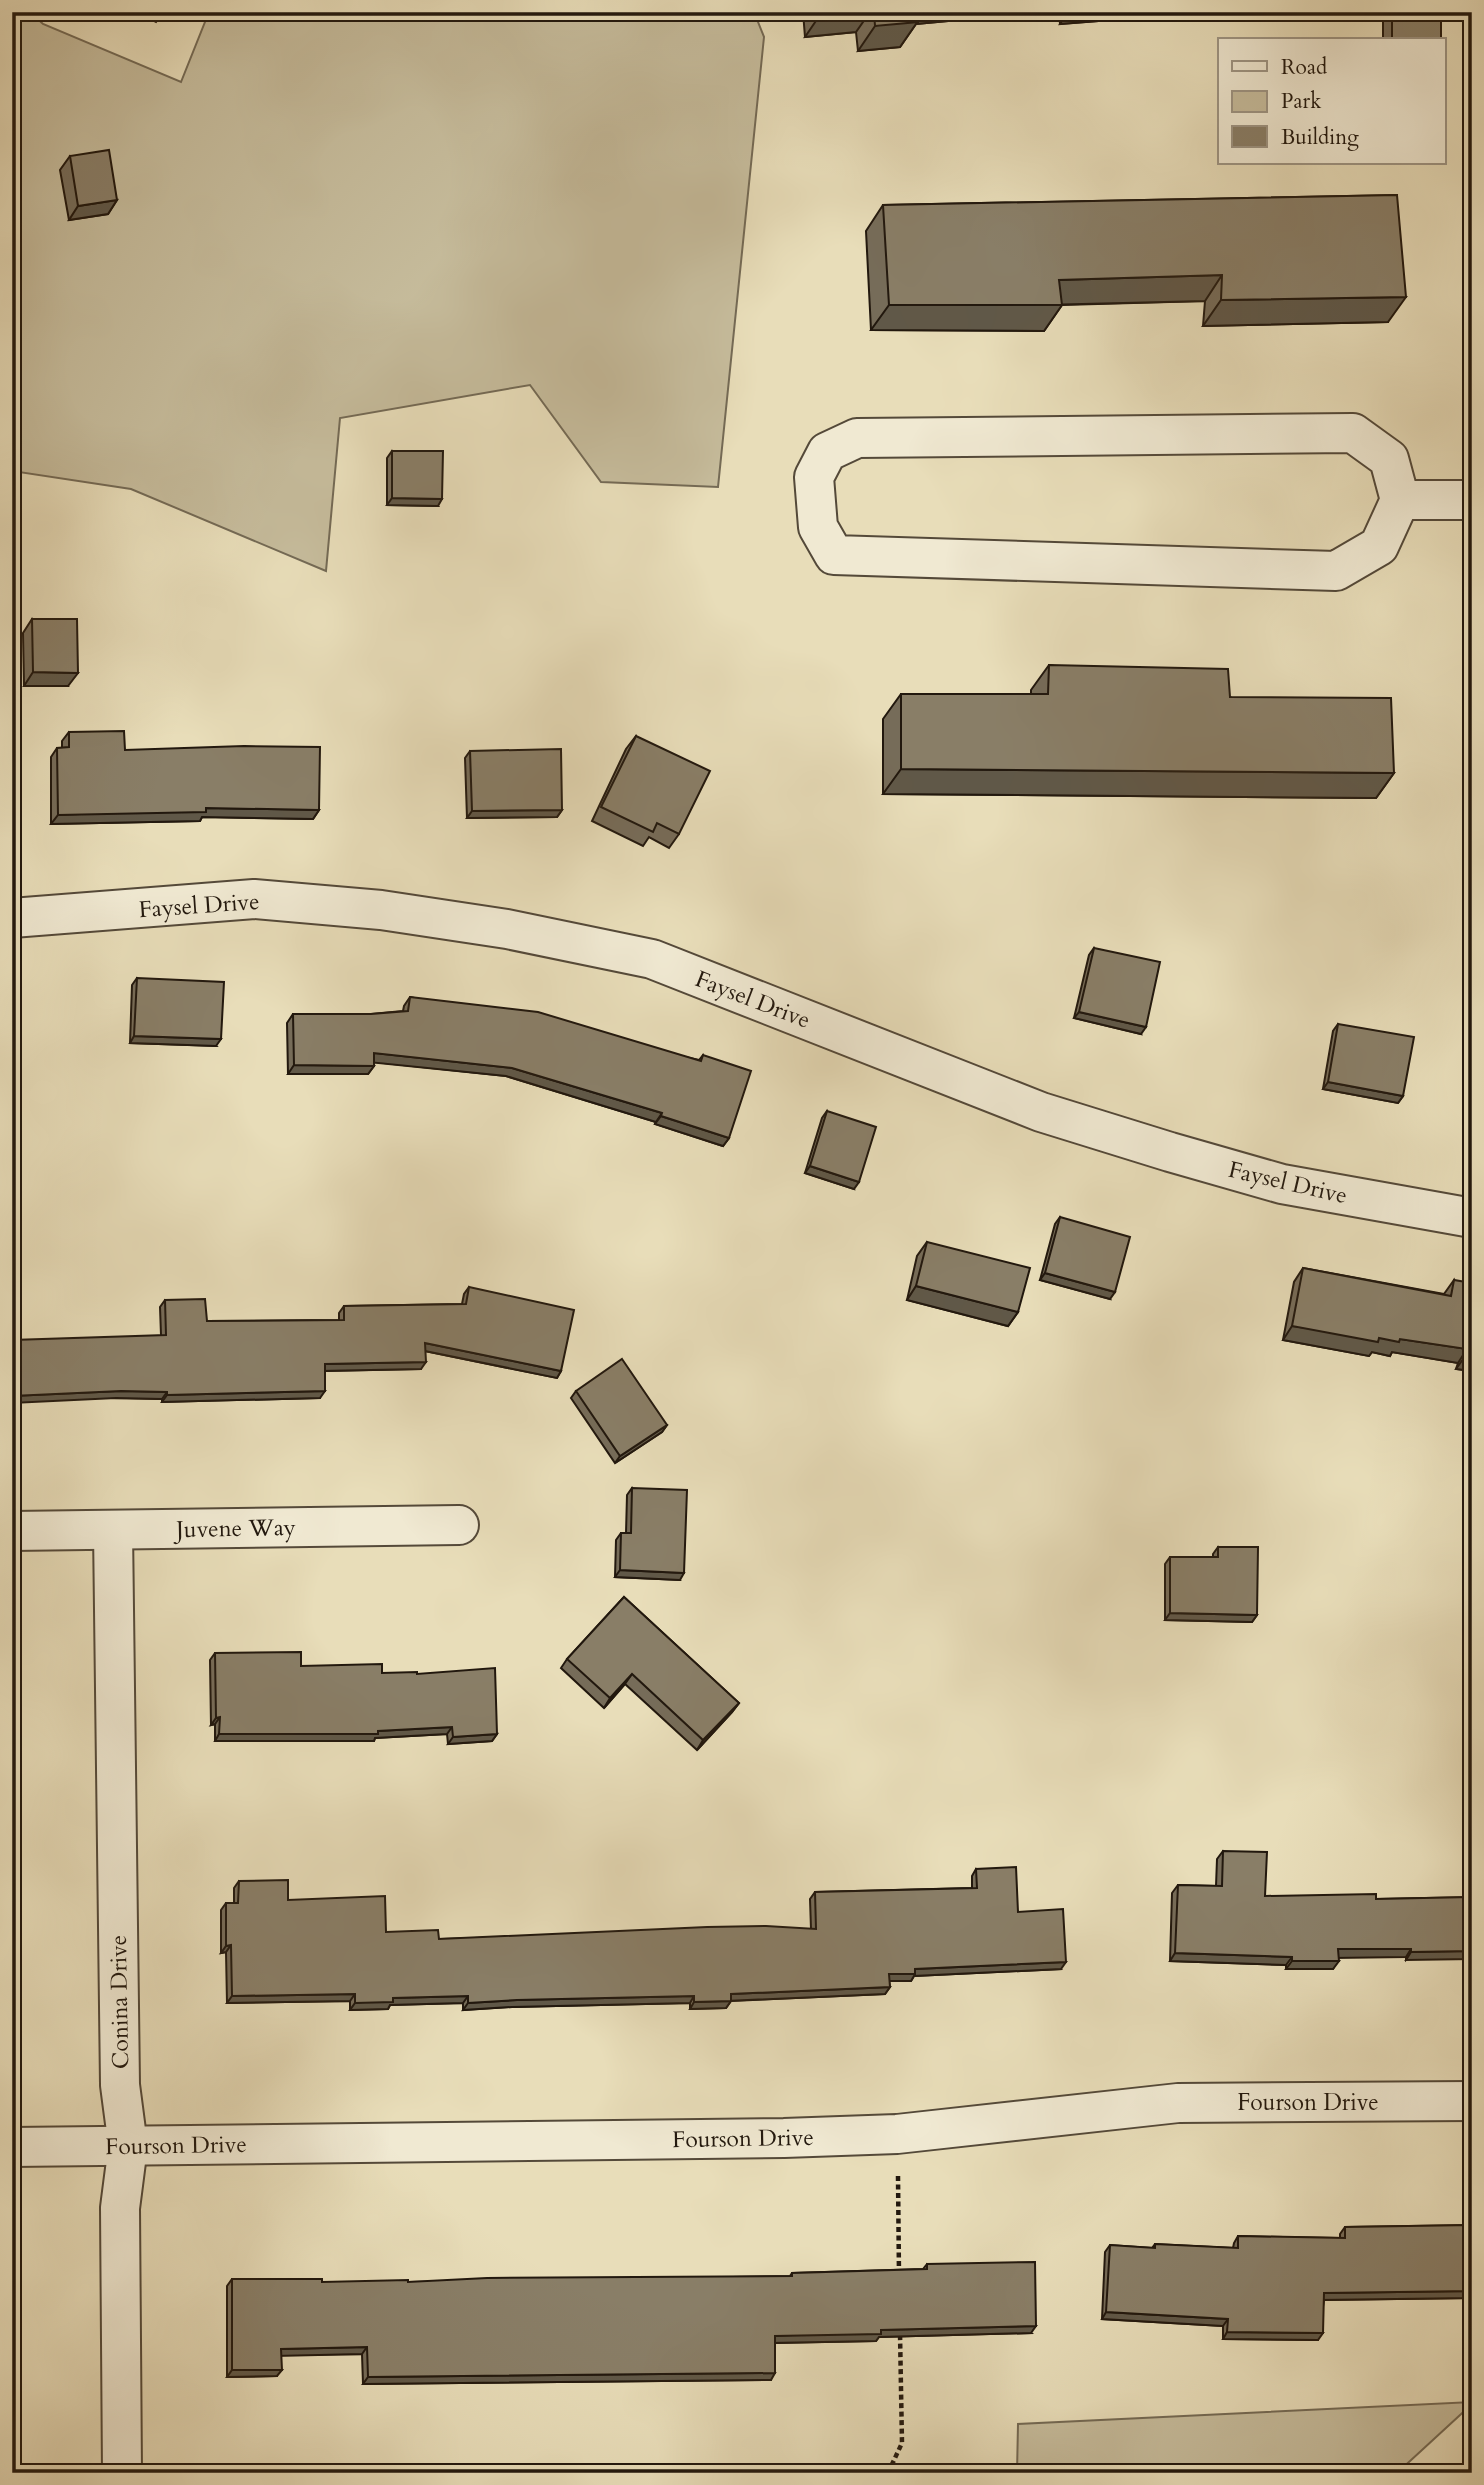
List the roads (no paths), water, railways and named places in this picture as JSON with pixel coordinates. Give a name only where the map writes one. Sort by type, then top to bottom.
[{"type":"street","points":[[1353,433],[1389,459],[1400,500],[1379,546],[1336,571],[834,555],[818,527],[814,477],[827,452],[857,439],[1353,433]]},
{"type":"street","points":[[1400,500],[1472,500]]},
{"type":"street","name":"Faysel Drive","points":[[12,918],[254,899],[380,909],[507,929],[652,959],[1041,1112],[1170,1152],[1282,1184],[1472,1218]]},
{"type":"street","name":"Juvene Way","points":[[12,1531],[459,1525]]},
{"type":"street","name":"Conina Drive","points":[[113,1530],[120,2085],[128,2146],[120,2208],[122,2473]]},
{"type":"street","name":"Fourson Drive","points":[[12,2147],[784,2138],[897,2134],[1178,2103],[1472,2102]]}]
